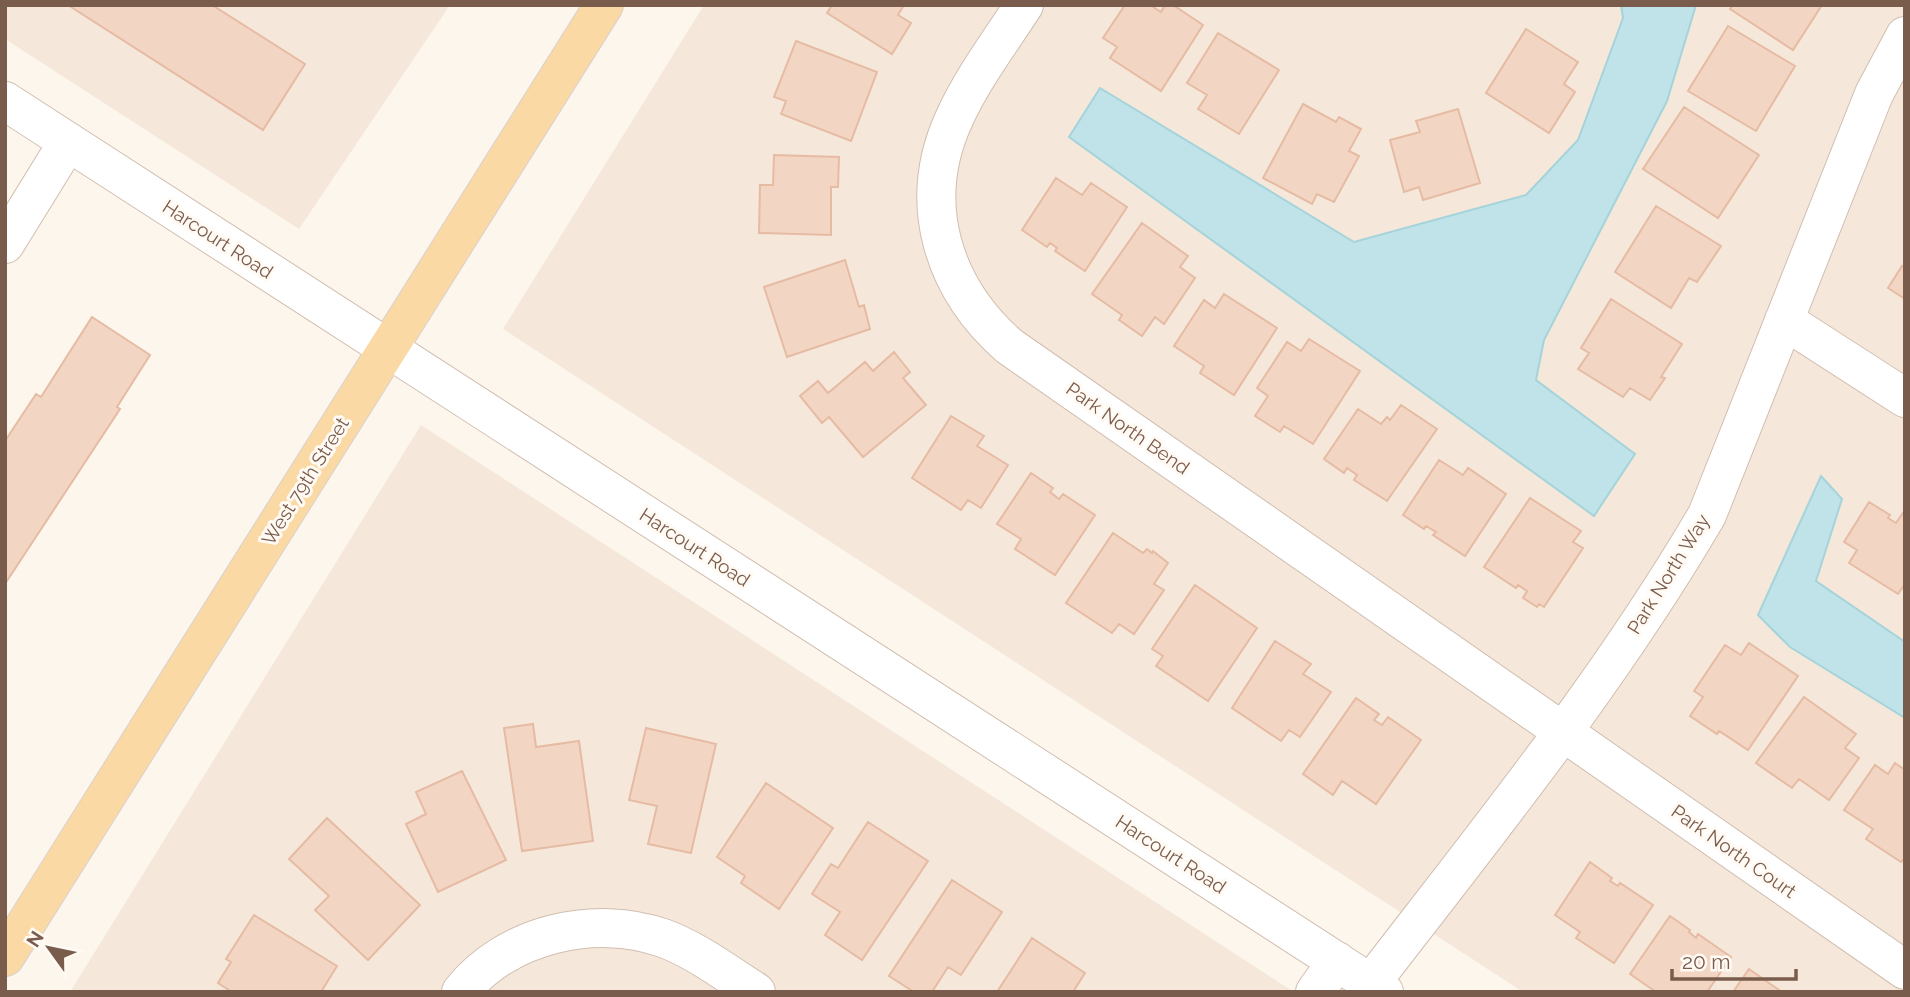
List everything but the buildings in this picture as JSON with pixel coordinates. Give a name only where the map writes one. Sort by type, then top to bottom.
[{"type":"main road","name":"West 79th Street","points":[[5,957],[604,5]]},
{"type":"street","name":"Park North Bend","points":[[1024,5],[966,95],[953,120],[937,172],[938,228],[947,258],[966,299],[986,324],[1009,346],[1564,731]]},
{"type":"street","name":"Park North Way","points":[[1378,988],[1564,731],[1678,566],[1707,515],[1874,94],[1905,36]]},
{"type":"street","name":"Harcourt Road","points":[[5,101],[1378,988]]},
{"type":"street","points":[[5,244],[68,142]]},
{"type":"street","points":[[1784,320],[1905,398]]},
{"type":"street","name":"Park North Court","points":[[1564,731],[1905,970]]},
{"type":"street","points":[[461,992],[470,980],[500,957],[534,940],[574,930],[612,928],[634,930],[662,938],[691,951],[756,992]]},
{"type":"street","points":[[1315,992],[1337,961]]},
{"type":"shaded area","points":[[5,5],[450,5],[299,229],[5,39]]},
{"type":"shaded area","points":[[704,5],[1905,5],[1905,992],[1523,992],[503,329]]},
{"type":"shaded area","points":[[421,425],[1294,992],[70,992]]},
{"type":"water","points":[[1621,5],[1696,5],[1667,101],[1544,340],[1536,380],[1635,454],[1594,516],[1069,137],[1100,88],[1354,242],[1526,195],[1578,140],[1623,18]]},
{"type":"water","points":[[1821,476],[1842,499],[1816,581],[1905,642],[1905,718],[1790,647],[1758,615]]}]
